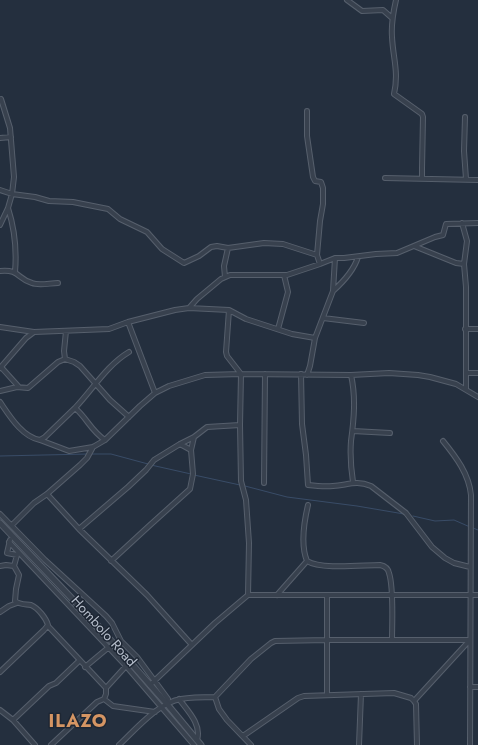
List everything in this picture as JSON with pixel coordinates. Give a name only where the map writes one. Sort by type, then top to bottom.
[{"type":"street","points":[[347,0],[362,11],[383,10],[392,18]]},
{"type":"street","points":[[396,0],[392,18],[392,39],[397,77],[394,94],[422,114],[423,117],[422,179]]},
{"type":"street","points":[[0,225],[8,208],[12,194],[14,176],[11,137],[6,112],[1,99]]},
{"type":"street","points":[[307,112],[307,136],[313,177],[315,181],[321,182],[323,188],[324,204],[320,221],[317,255],[320,264]]},
{"type":"street","points":[[466,117],[464,152],[466,179]]},
{"type":"street","points":[[0,138],[11,137]]},
{"type":"street","points":[[385,178],[478,180]]},
{"type":"street","points":[[0,190],[12,194],[35,197],[49,201],[108,208],[124,221],[147,232],[162,249],[184,263],[199,256],[211,247],[217,246],[228,248],[264,243],[283,244],[317,255]]},
{"type":"street","points":[[8,208],[12,220],[16,246],[15,272]]},
{"type":"street","points":[[462,223],[467,241],[464,264],[466,288],[466,389]]},
{"type":"street","points":[[189,308],[225,277],[233,275],[284,275],[335,258],[397,253],[435,236],[443,235],[446,224],[478,223]]},
{"type":"street","points":[[414,246],[456,263],[464,264]]},
{"type":"street","points":[[225,277],[224,266],[228,248]]},
{"type":"street","points":[[333,291],[343,282],[354,267],[358,257]]},
{"type":"street","points":[[307,375],[315,338],[333,291],[335,258]]},
{"type":"street","points":[[0,271],[10,270],[15,272],[32,284],[58,283]]},
{"type":"street","points":[[278,329],[288,292],[284,275]]},
{"type":"street","points":[[0,327],[34,332],[109,329],[128,322],[189,308],[229,310],[246,318],[292,334],[315,338]]},
{"type":"street","points":[[229,310],[227,356],[241,374],[241,481],[246,500],[249,543],[248,595]]},
{"type":"street","points":[[323,318],[364,323]]},
{"type":"street","points":[[128,322],[156,393]]},
{"type":"street","points":[[466,329],[478,329]]},
{"type":"street","points":[[65,359],[64,351],[66,331]]},
{"type":"street","points":[[19,388],[1,367],[26,338],[34,332]]},
{"type":"street","points":[[40,440],[75,408],[96,385],[107,369],[129,352]]},
{"type":"street","points":[[0,391],[28,388],[58,362],[65,359],[80,366],[110,400],[129,417]]},
{"type":"street","points":[[0,402],[14,422],[29,436],[69,450],[93,447],[105,440],[140,406],[156,393],[169,386],[201,376],[241,374],[351,375],[389,373],[425,376],[456,384],[478,397]]},
{"type":"street","points":[[466,373],[478,373]]},
{"type":"street","points":[[264,374],[264,483]]},
{"type":"street","points":[[301,374],[302,424],[308,485],[335,486],[353,482],[371,486],[406,513],[432,547],[445,558],[454,563],[470,567]]},
{"type":"street","points":[[351,375],[354,396],[353,431],[351,442],[353,482]]},
{"type":"street","points":[[75,408],[83,415],[86,422],[97,434],[105,440]]},
{"type":"street","points":[[79,528],[146,470],[154,460],[194,437],[207,427],[240,425]]},
{"type":"street","points":[[353,431],[390,433]]},
{"type":"street","points":[[111,561],[190,489],[193,474],[191,450],[194,437]]},
{"type":"street","points":[[442,441],[454,454],[462,468],[471,490],[470,745]]},
{"type":"street","points":[[180,444],[191,450]]},
{"type":"street","points":[[12,525],[34,503],[47,494],[87,458],[93,447]]},
{"type":"street","points":[[47,494],[146,595],[192,645]]},
{"type":"street","points":[[307,561],[303,544],[308,505]]},
{"type":"street","points":[[0,514],[45,560],[106,616],[112,623],[121,641],[137,657],[147,672],[155,680],[168,699],[167,704]]},
{"type":"street","name":"Hombolo Road","points":[[0,523],[100,628],[129,664],[167,704],[196,743],[201,745]]},
{"type":"street","points":[[11,535],[7,553],[17,555],[14,566],[19,575],[15,595],[17,603]]},
{"type":"street","points":[[9,542],[109,647],[129,664],[161,707],[196,743]]},
{"type":"street","points":[[277,595],[307,561]]},
{"type":"street","points":[[307,561],[333,566],[386,567],[389,572],[392,596],[392,640]]},
{"type":"street","points":[[0,566],[14,566]]},
{"type":"street","points":[[150,685],[248,595],[478,595]]},
{"type":"street","points":[[327,595],[327,694]]},
{"type":"street","points":[[0,612],[17,603],[35,607],[47,621],[48,626],[79,661],[106,688]]},
{"type":"street","points":[[0,672],[48,626]]},
{"type":"street","points":[[119,745],[155,712],[167,704],[179,699],[215,697],[251,659],[273,642],[327,640],[470,640]]},
{"type":"street","points":[[414,701],[470,640]]},
{"type":"street","points":[[85,667],[109,647]]},
{"type":"street","points":[[51,745],[97,702],[104,699],[106,688],[137,657]]},
{"type":"street","points":[[13,720],[49,686],[56,683],[79,661]]},
{"type":"street","points":[[470,687],[478,687]]},
{"type":"street","points":[[243,736],[298,698],[304,696],[327,694],[394,693],[404,695],[414,701],[417,708],[417,745]]},
{"type":"street","points":[[359,745],[361,694]]},
{"type":"street","points":[[215,697],[219,709],[227,720],[250,745]]},
{"type":"street","points":[[104,699],[113,706],[155,712]]},
{"type":"street","points":[[179,699],[196,723],[199,731],[196,743]]},
{"type":"street","points":[[0,710],[13,720],[35,745]]},
{"type":"waterway","points":[[0,456],[88,454]]},
{"type":"waterway","points":[[91,454],[111,454],[148,464]]},
{"type":"waterway","points":[[151,465],[191,474]]},
{"type":"waterway","points":[[194,475],[240,485]]},
{"type":"waterway","points":[[245,486],[287,497],[404,514]]},
{"type":"waterway","points":[[413,516],[435,521],[454,520],[470,527]]},
{"type":"waterway","points":[[473,528],[478,530]]},
{"type":"district","name":"ILAZO","points":[[78,723]]}]
